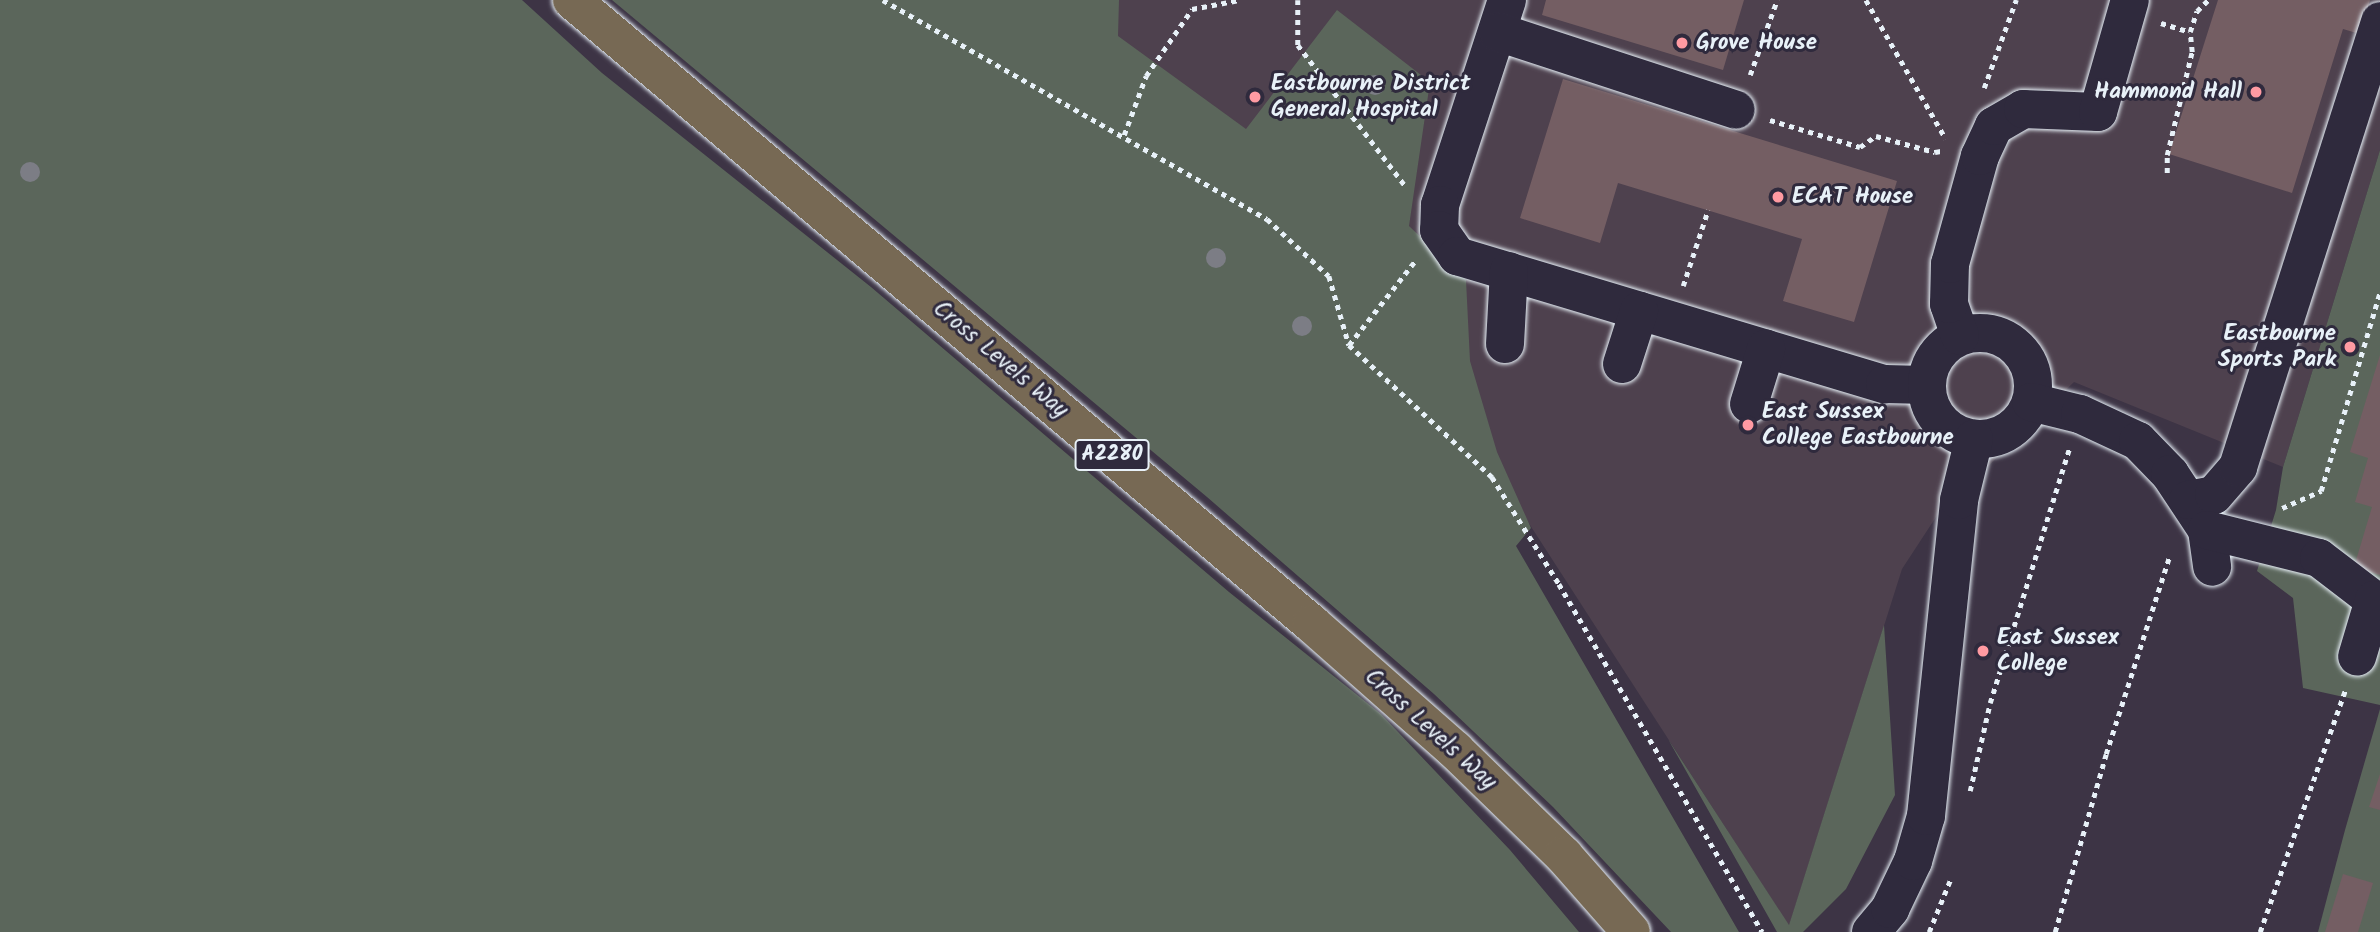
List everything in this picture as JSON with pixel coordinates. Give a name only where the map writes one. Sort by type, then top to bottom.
[{"type":"main road","name":"Cross Levels Way","points":[[572,0],[828,213],[1445,741],[1564,856],[1631,932]]},
{"type":"lane","points":[[1960,336],[1949,304],[1950,264],[1980,156],[1994,126],[2023,110],[2098,112],[2130,0]]},
{"type":"lane","points":[[1737,110],[1503,16],[1440,205],[1438,230],[1457,257],[1885,384],[1926,385]]},
{"type":"lane","points":[[2202,532],[2214,495],[2238,467],[2380,21]]},
{"type":"lane","points":[[1505,344],[1509,271]]},
{"type":"lane","points":[[1622,364],[1655,316]]},
{"type":"lane","points":[[1977,332],[1994,334],[2010,341],[2022,353],[2030,368],[2033,385],[2031,402],[2022,418],[2009,430],[1992,438],[1974,439],[1959,435],[1940,421],[1929,401],[1926,385],[1936,356],[1960,336],[1977,332]]},
{"type":"lane","points":[[1749,404],[1766,349]]},
{"type":"lane","points":[[2031,402],[2080,414],[2139,456],[2170,474],[2202,532],[2319,558],[2374,600],[2357,657]]},
{"type":"lane","points":[[1871,932],[1890,909],[1913,861],[1926,816],[1959,500],[1974,439]]},
{"type":"path","points":[[883,0],[1124,135],[1267,219],[1329,276],[1349,345],[1492,477],[1559,584],[1762,932]]},
{"type":"path","points":[[1124,135],[1146,76],[1192,9],[1239,0]]},
{"type":"path","points":[[1298,0],[1298,45],[1438,230],[1349,345]]},
{"type":"path","points":[[1777,0],[1737,110],[1860,147],[1876,136],[1935,152],[1952,148],[1866,0]]},
{"type":"path","points":[[1984,89],[2016,0]]},
{"type":"path","points":[[2167,173],[2167,155],[2192,52],[2190,32],[2197,11],[2208,0]]},
{"type":"path","points":[[1655,316],[1708,210]]},
{"type":"path","points":[[1968,798],[1990,703],[2080,414]]},
{"type":"path","points":[[2055,932],[2106,754],[2202,532]]},
{"type":"path","points":[[2260,932],[2357,657]]},
{"type":"path","points":[[1929,932],[1953,866]]},
{"type":"shaded area","name":"East Sussex College Eastbourne","points":[[946,0],[2380,0],[2380,150],[2283,467],[2074,382],[1936,517],[1902,569],[1789,926],[1360,262]]},
{"type":"green space","points":[[0,0],[522,0],[602,73],[871,287],[1229,592],[1381,714],[1510,850],[1579,932],[0,932]]},
{"type":"green space","points":[[612,0],[1119,0],[1118,36],[1246,129],[1337,10],[1430,82],[1409,226],[1466,280],[1470,361],[1497,452],[1531,528],[1516,546],[1739,932],[1671,932],[1553,807],[1434,694],[1207,497]]},
{"type":"green space","name":"Eastbourne Sports Park","points":[[2380,150],[2380,705],[2303,688],[2293,598],[2257,571],[2276,510],[2283,467]]},
{"type":"green space","points":[[1884,625],[1895,795],[1846,889],[1803,932],[1777,932],[1668,739],[1789,925]]},
{"type":"green space","points":[[2380,709],[2380,932],[2318,932],[2345,830]]},
{"type":"building","name":"Grove House","points":[[1546,0],[1744,0],[1723,70],[1542,15]]},
{"type":"building","name":"Hammond Hall","points":[[2218,0],[2370,0],[2360,34],[2343,29],[2292,193],[2169,154]]},
{"type":"building","name":"ECAT House","points":[[1563,79],[1897,181],[1854,322],[1783,301],[1802,239],[1618,183],[1600,243],[1520,218]]},
{"type":"building","points":[[2380,355],[2380,575],[2354,567],[2372,507],[2355,502],[2368,458],[2350,452]]},
{"type":"building","points":[[2380,774],[2380,810],[2369,807]]},
{"type":"building","points":[[2343,874],[2373,883],[2358,932],[2325,932]]},
{"type":"place","name":"Grove House","points":[[1682,43]]},
{"type":"place","name":"Hammond Hall","points":[[2256,92]]},
{"type":"place","name":"Eastbourne District General Hospital","points":[[1255,97]]},
{"type":"place","name":"ECAT House","points":[[1778,197]]},
{"type":"place","name":"Eastbourne Sports Park","points":[[2350,347]]},
{"type":"place","name":"East Sussex College Eastbourne","points":[[1748,425]]},
{"type":"place","name":"East Sussex College","points":[[1983,651]]}]
